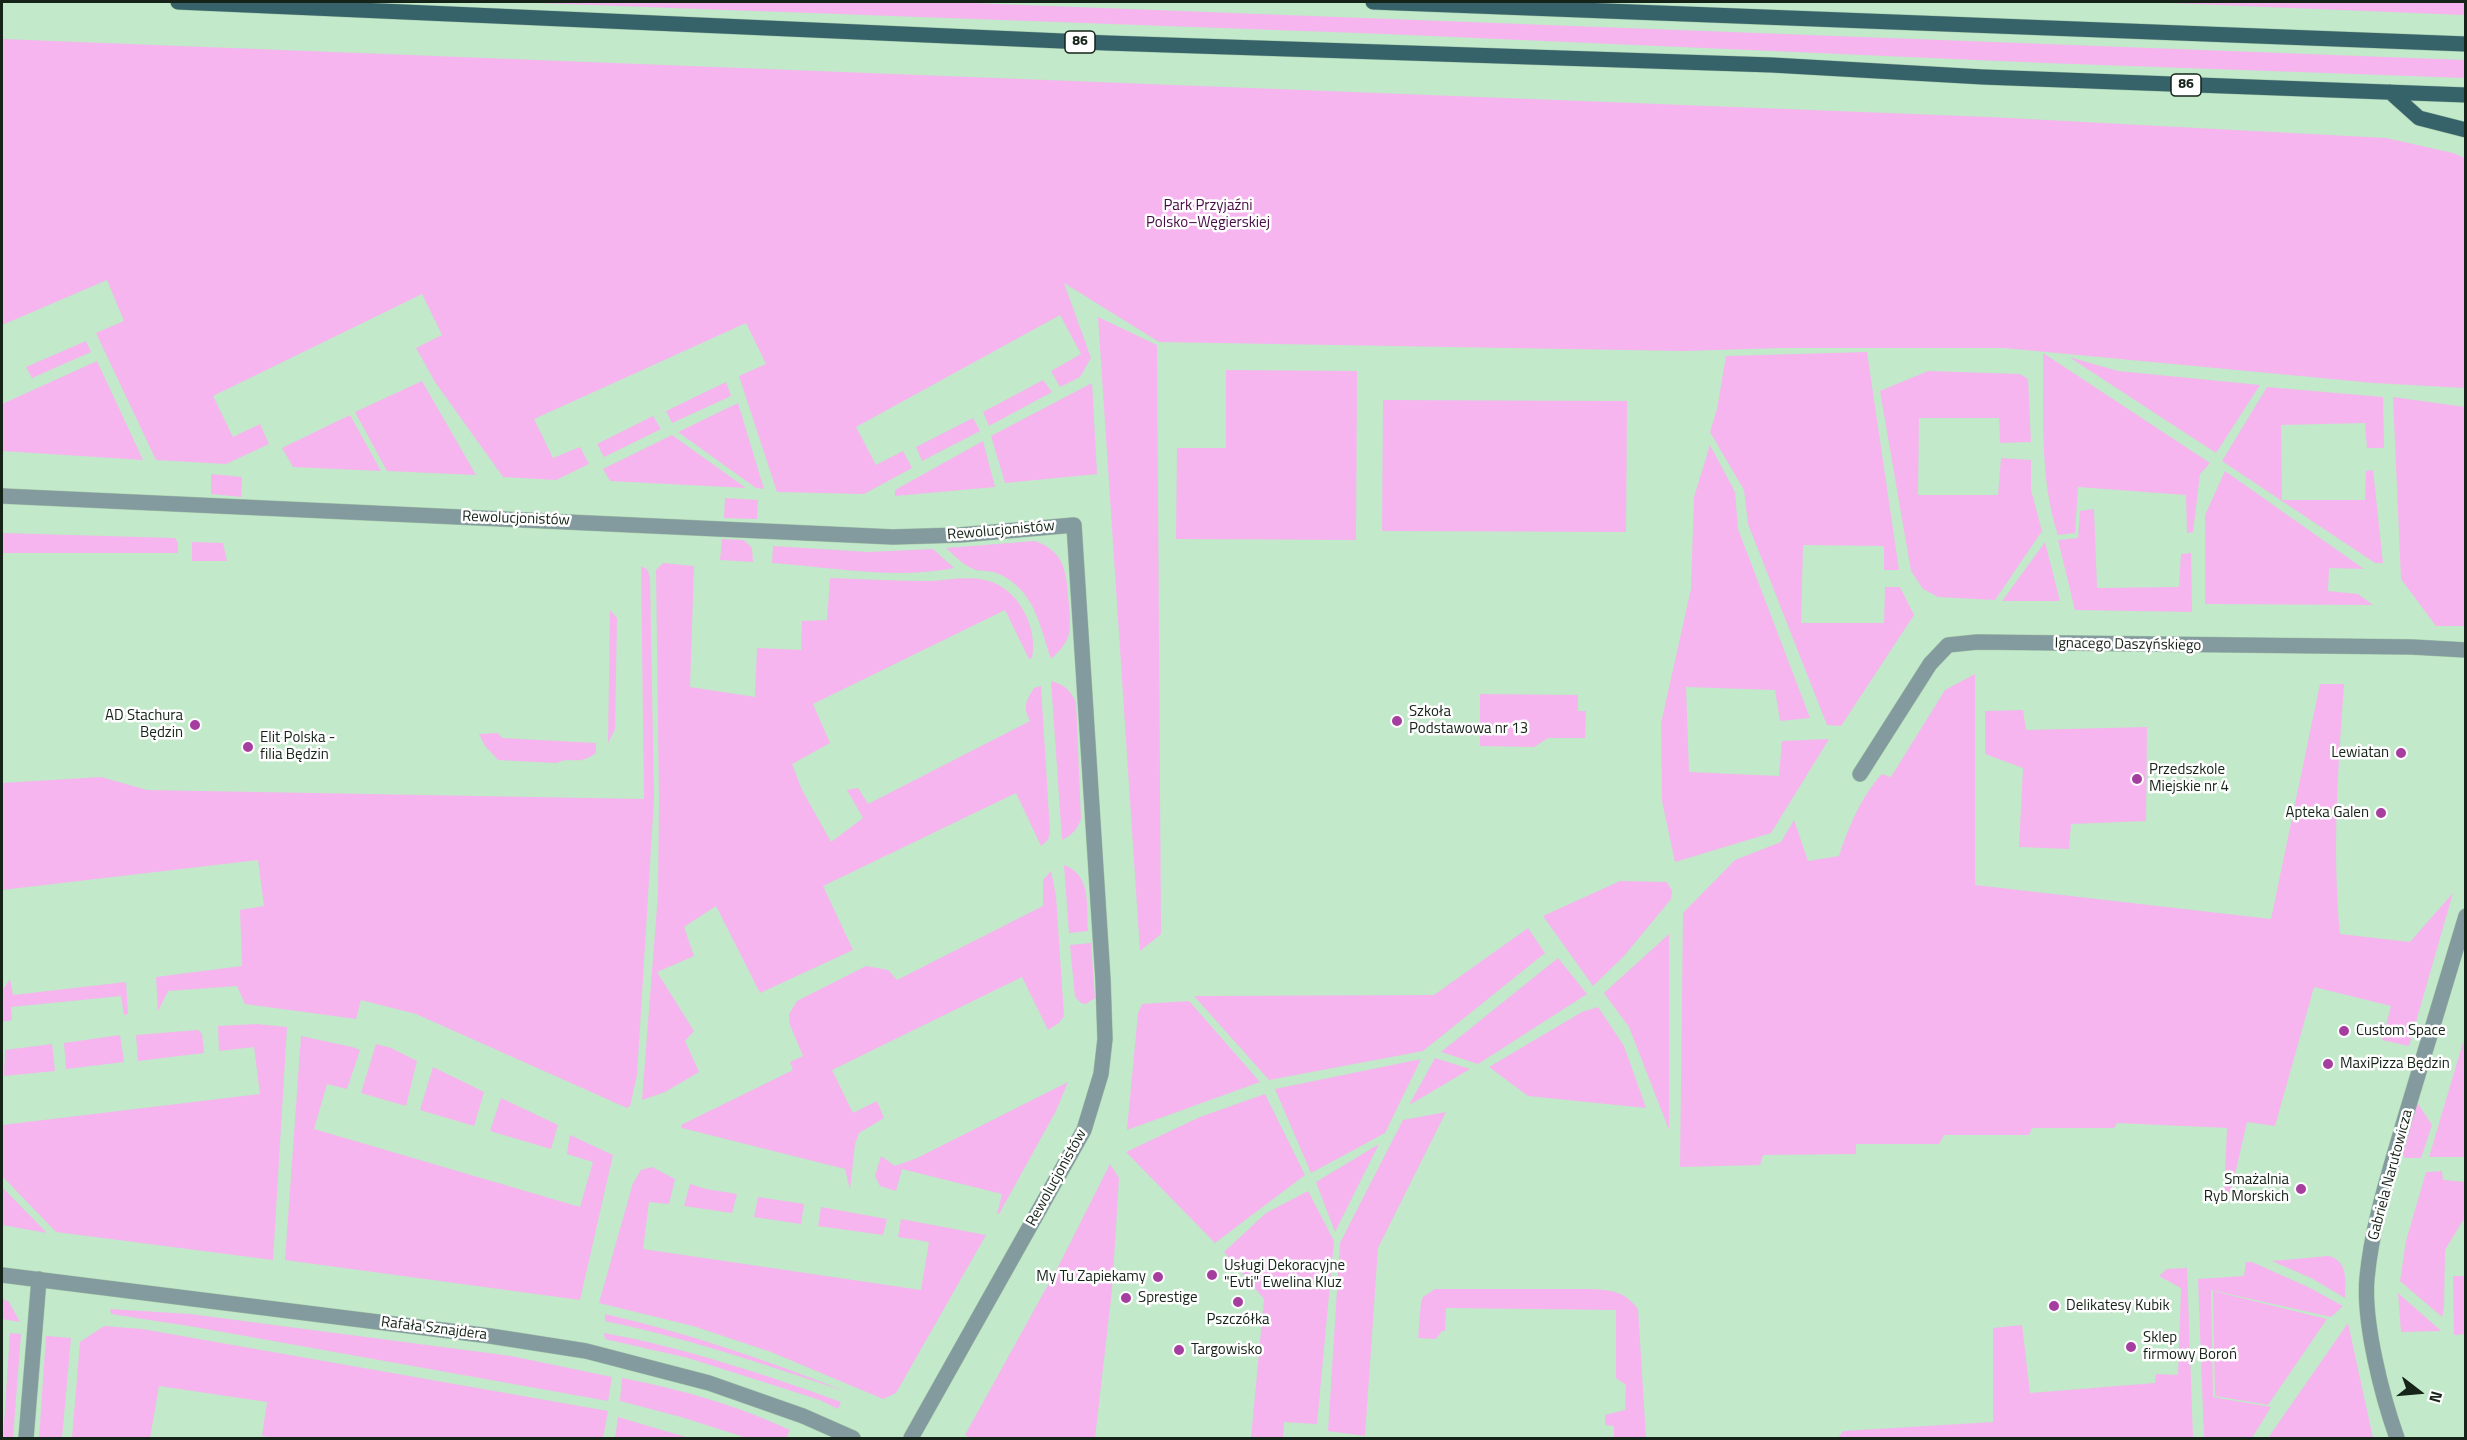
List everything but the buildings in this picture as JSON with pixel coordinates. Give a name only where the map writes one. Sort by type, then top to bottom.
[{"type":"main road","name":"86","points":[[178,2],[1107,43],[1760,64],[1983,77],[2466,95]]},
{"type":"main road","points":[[1374,2],[2466,44]]},
{"type":"main road","points":[[2390,92],[2419,118],[2466,130]]},
{"type":"street","name":"Rewolucjonistów","points":[[2,496],[893,537],[960,535],[1074,525],[1103,980],[1105,1039],[1101,1074],[1084,1130],[911,1438]]},
{"type":"street","name":"Ignacego Daszyńskiego","points":[[1860,774],[1930,664],[1948,645],[1977,642],[2412,647],[2466,650]]},
{"type":"street","name":"Gabriela Narutowicza","points":[[2397,1438],[2381,1385],[2368,1316],[2367,1279],[2373,1239],[2393,1158],[2466,916]]},
{"type":"street","name":"Rafała Sznajdera","points":[[2,1275],[490,1336],[586,1351],[709,1383],[803,1416],[853,1438]]},
{"type":"street","points":[[26,1438],[39,1279]]},
{"type":"green space","points":[[509,2],[945,2],[2465,60],[2466,78],[2045,63],[1385,34]]},
{"type":"green space","points":[[2145,2],[2465,2],[2466,15],[2463,15]]},
{"type":"green space","name":"Park Przyjaźni Polsko–Węgierskiej","points":[[2,39],[1990,117],[2386,138],[2453,153],[2465,158],[2465,388],[2374,383],[2004,348],[1781,348],[1684,351],[1159,342],[1064,283],[1091,358],[1080,377],[1060,387],[1051,371],[1081,354],[1060,315],[856,427],[876,465],[903,451],[912,468],[864,494],[777,492],[739,376],[766,364],[746,323],[534,419],[553,458],[580,447],[589,464],[556,480],[503,477],[435,382],[416,348],[442,335],[422,294],[213,396],[233,437],[260,424],[269,444],[226,464],[156,460],[96,333],[124,321],[107,280],[2,325]]},
{"type":"green space","points":[[1098,317],[1157,345],[1161,934],[1140,951]]},
{"type":"green space","points":[[86,341],[91,352],[32,378],[26,367]]},
{"type":"green space","points":[[1867,352],[1899,570],[1884,570],[1884,546],[1803,545],[1801,623],[1884,623],[1885,587],[1900,587],[1914,615],[1841,726],[1827,725],[1748,524],[1744,490],[1710,432],[1717,409],[1726,356]]},
{"type":"green space","points":[[2043,353],[2210,463],[2200,474],[2193,532],[2187,533],[2186,495],[2078,487],[2075,533],[2058,535],[2045,468]]},
{"type":"green space","points":[[2069,357],[2118,371],[2260,385],[2216,453]]},
{"type":"green space","points":[[97,361],[143,460],[2,451],[2,404]]},
{"type":"green space","points":[[1226,370],[1357,371],[1356,540],[1176,539],[1177,448],[1226,448]]},
{"type":"green space","points":[[1928,371],[2020,374],[2028,379],[2031,442],[2000,443],[1999,418],[1919,418],[1918,495],[1998,495],[2001,458],[2031,460],[2031,490],[2042,531],[1995,600],[1938,597],[1923,589],[1911,571],[1880,391]]},
{"type":"green space","points":[[1043,380],[1052,392],[989,426],[983,412]]},
{"type":"green space","points":[[422,381],[476,475],[387,471],[355,412]]},
{"type":"green space","points":[[726,382],[731,396],[672,423],[666,411]]},
{"type":"green space","points":[[1092,383],[1097,474],[1005,483],[991,436]]},
{"type":"green space","points":[[2267,387],[2383,397],[2384,448],[2367,448],[2365,423],[2281,425],[2282,500],[2365,500],[2366,471],[2373,470],[2383,563],[2375,563],[2222,461]]},
{"type":"green space","points":[[2393,397],[2465,407],[2465,626],[2436,626],[2401,579]]},
{"type":"green space","points":[[1383,400],[1627,401],[1626,532],[1382,531]]},
{"type":"green space","points":[[738,403],[764,489],[756,488],[678,432]]},
{"type":"green space","points":[[350,415],[381,471],[293,467],[282,448]]},
{"type":"green space","points":[[653,416],[661,429],[604,457],[597,444]]},
{"type":"green space","points":[[973,418],[980,431],[922,461],[916,447]]},
{"type":"green space","points":[[672,435],[746,488],[610,481],[603,469]]},
{"type":"green space","points":[[983,441],[995,487],[895,496],[895,490]]},
{"type":"green space","points":[[1710,445],[1735,492],[1738,529],[1810,718],[1780,721],[1775,690],[1686,687],[1689,772],[1779,776],[1782,741],[1829,739],[1771,833],[1675,862],[1662,801],[1661,723],[1691,589],[1694,497]]},
{"type":"green space","points":[[2225,471],[2364,569],[2329,568],[2328,591],[2358,594],[2373,605],[2205,604],[2205,515]]},
{"type":"green space","points":[[211,474],[242,477],[241,497],[211,494]]},
{"type":"green space","points":[[725,498],[758,500],[757,519],[724,518]]},
{"type":"green space","points":[[2094,509],[2097,588],[2179,587],[2181,554],[2191,553],[2192,612],[2075,610],[2058,540],[2078,538],[2080,511]]},
{"type":"green space","points":[[2,533],[175,538],[178,543],[178,553],[2,553]]},
{"type":"green space","points":[[722,539],[744,540],[752,548],[753,562],[720,560]]},
{"type":"green space","points":[[1035,541],[1046,546],[1059,558],[1067,584],[1069,633],[1063,646],[1051,659],[1039,621],[1021,590],[1011,581],[996,573],[976,570],[968,566],[946,548]]},
{"type":"green space","points":[[192,542],[223,543],[227,561],[192,561]]},
{"type":"green space","points":[[2045,542],[2060,601],[2002,601]]},
{"type":"green space","points":[[773,546],[868,552],[933,549],[954,568],[886,573],[772,563]]},
{"type":"green space","points":[[663,563],[694,566],[690,687],[755,697],[757,648],[801,650],[802,621],[827,620],[830,578],[932,581],[969,578],[992,582],[1002,587],[1019,603],[1025,613],[1032,635],[1032,658],[1029,659],[1005,610],[813,704],[830,743],[792,764],[802,790],[831,842],[863,818],[847,790],[858,788],[868,804],[1030,721],[1026,712],[1027,701],[1034,688],[1041,686],[1050,832],[1048,840],[1041,846],[1016,793],[823,886],[853,950],[760,993],[716,906],[684,927],[694,956],[657,972],[694,1031],[685,1041],[699,1072],[665,1092],[642,1100],[658,894],[656,570]]},
{"type":"green space","points":[[641,566],[647,569],[650,577],[654,799],[637,1075],[630,1106],[627,1108],[416,1014],[361,1000],[356,1019],[245,1004],[237,986],[168,991],[158,1011],[156,977],[242,966],[240,910],[264,906],[258,860],[2,890],[2,783],[101,777],[147,790],[644,799]]},
{"type":"green space","points":[[610,610],[617,618],[615,729],[608,743]]},
{"type":"green space","points":[[1975,674],[1975,885],[2271,919],[2320,684],[2344,684],[2336,841],[2340,934],[2410,942],[2453,893],[2409,1046],[2382,1040],[2391,1006],[2314,987],[2275,1126],[2247,1122],[2230,1196],[2224,1196],[2227,1128],[2117,1123],[2114,1128],[2032,1128],[2029,1135],[1944,1135],[1939,1144],[1856,1144],[1856,1154],[1763,1155],[1760,1165],[1680,1167],[1683,913],[1735,860],[1781,842],[1794,820],[1808,861],[1839,856],[1856,812],[1875,782],[1882,774],[1891,777],[1945,690]]},
{"type":"green space","points":[[1051,681],[1066,688],[1076,702],[1081,819],[1074,832],[1062,840]]},
{"type":"green space","points":[[1480,694],[1578,695],[1578,711],[1586,711],[1585,738],[1548,738],[1534,747],[1480,746]]},
{"type":"green space","points":[[2023,710],[2026,730],[2147,727],[2146,821],[2071,824],[2069,849],[2019,847],[2023,768],[1985,754],[1985,711]]},
{"type":"green space","points":[[498,733],[502,738],[596,743],[596,753],[584,759],[557,763],[498,760],[485,746],[479,734]]},
{"type":"green space","points":[[1064,865],[1079,876],[1086,892],[1088,931],[1069,933]]},
{"type":"green space","points":[[1051,871],[1056,896],[1064,1016],[1059,1023],[1048,1030],[1022,977],[832,1070],[853,1113],[877,1101],[884,1118],[859,1133],[855,1144],[850,1190],[845,1169],[682,1128],[681,1125],[793,1070],[790,1062],[803,1056],[790,1025],[789,1014],[797,1001],[866,966],[888,970],[897,980],[1043,906],[1043,880]]},
{"type":"green space","points":[[1620,881],[1667,882],[1672,891],[1671,899],[1624,956],[1593,986],[1543,916]]},
{"type":"green space","points":[[1528,928],[1545,953],[1423,1051],[1269,1080],[1194,996],[1434,995]]},
{"type":"green space","points":[[1669,934],[1669,1130],[1629,1027],[1604,993]]},
{"type":"green space","points":[[1091,943],[1095,998],[1086,1004],[1081,1003],[1075,997],[1070,945]]},
{"type":"green space","points":[[1558,958],[1587,994],[1478,1064],[1441,1052]]},
{"type":"green space","points":[[10,979],[13,995],[126,982],[128,1014],[124,1015],[121,996],[11,1007],[12,1020],[2,1022],[2,991]]},
{"type":"green space","points":[[1189,1001],[1260,1082],[1127,1130],[1138,1013],[1142,1004]]},
{"type":"green space","points":[[1598,1007],[1624,1046],[1646,1108],[1528,1096],[1489,1067],[1582,1012]]},
{"type":"green space","points":[[256,1024],[287,1027],[273,1260],[56,1232],[2,1176],[2,1125],[260,1094],[254,1047],[219,1051],[218,1026]]},
{"type":"green space","points":[[198,1030],[202,1034],[204,1053],[138,1061],[136,1035]]},
{"type":"green space","points":[[120,1035],[124,1062],[66,1069],[64,1043]]},
{"type":"green space","points":[[301,1036],[360,1050],[347,1089],[327,1084],[314,1129],[580,1207],[593,1162],[567,1154],[570,1135],[613,1155],[580,1300],[285,1260]]},
{"type":"green space","points":[[2465,1036],[2465,1157],[2429,1157]]},
{"type":"green space","points":[[52,1044],[55,1071],[4,1076],[5,1050]]},
{"type":"green space","points":[[376,1044],[391,1048],[417,1061],[406,1106],[361,1093]]},
{"type":"green space","points":[[1435,1058],[1470,1069],[1409,1105]]},
{"type":"green space","points":[[1421,1059],[1385,1133],[1311,1173],[1275,1089]]},
{"type":"green space","points":[[433,1067],[484,1092],[474,1126],[420,1110]]},
{"type":"green space","points":[[1068,1082],[1056,1111],[999,1214],[997,1214],[1002,1194],[902,1169],[896,1191],[880,1186],[875,1176],[881,1156],[895,1166],[917,1158]]},
{"type":"green space","points":[[1265,1094],[1305,1175],[1215,1243],[1126,1152],[1200,1117]]},
{"type":"green space","points":[[501,1098],[558,1125],[551,1149],[490,1131]]},
{"type":"green space","points":[[2417,1102],[2432,1125],[2421,1158],[2405,1158],[2402,1154]]},
{"type":"green space","points":[[1446,1112],[1378,1248],[1365,1436],[1328,1431],[1340,1243],[1403,1120]]},
{"type":"green space","points":[[1379,1144],[1335,1232],[1316,1182]]},
{"type":"green space","points":[[1110,1164],[1119,1178],[1112,1290],[1095,1438],[970,1438],[965,1435],[1059,1265]]},
{"type":"green space","points":[[652,1167],[675,1179],[669,1204],[649,1202],[643,1249],[921,1290],[929,1242],[898,1237],[901,1219],[986,1235],[896,1393],[883,1399],[771,1352],[693,1326],[599,1303],[633,1183],[641,1170]]},
{"type":"green space","points":[[2442,1171],[2443,1180],[2465,1182],[2465,1217],[2445,1250],[2442,1317],[2400,1281],[2406,1241],[2426,1172]]},
{"type":"green space","points":[[690,1184],[737,1194],[732,1213],[684,1206]]},
{"type":"green space","points":[[2,1187],[47,1233],[2,1225]]},
{"type":"green space","points":[[1308,1191],[1334,1241],[1317,1424],[1284,1422],[1283,1438],[1251,1438],[1264,1299],[1224,1252],[1266,1213]]},
{"type":"green space","points":[[758,1197],[804,1204],[801,1224],[754,1217]]},
{"type":"green space","points":[[821,1207],[887,1219],[883,1235],[818,1226]]},
{"type":"green space","points":[[2329,1256],[2343,1267],[2345,1298],[2311,1278],[2272,1261]]},
{"type":"green space","points":[[2246,1262],[2252,1262],[2308,1287],[2343,1306],[2331,1317],[2211,1290],[2213,1397],[2271,1407],[2252,1438],[2204,1438],[2198,1279],[2244,1276]]},
{"type":"green space","points":[[2187,1268],[2193,1438],[1838,1438],[1843,1431],[1993,1422],[1993,1328],[2022,1325],[2030,1393],[2155,1383],[2156,1374],[2178,1375],[2181,1288],[2159,1276],[2167,1269]]},
{"type":"green space","points":[[2453,1276],[2465,1276],[2465,1334],[2454,1335]]},
{"type":"green space","points":[[1435,1289],[1590,1289],[1611,1291],[1628,1298],[1638,1309],[1646,1438],[1614,1438],[1614,1426],[1605,1425],[1605,1415],[1625,1410],[1626,1385],[1616,1378],[1616,1310],[1446,1308],[1445,1331],[1442,1331],[1436,1339],[1418,1338],[1421,1302],[1423,1297]]},
{"type":"green space","points":[[2213,1291],[2327,1319],[2268,1405],[2215,1396]]},
{"type":"green space","points":[[2398,1293],[2439,1329],[2441,1331],[2401,1332]]},
{"type":"green space","points":[[2,1298],[9,1302],[20,1322],[2,1319]]},
{"type":"green space","points":[[110,1309],[190,1314],[511,1356],[612,1377],[608,1401],[111,1314]]},
{"type":"green space","points":[[605,1314],[727,1348],[847,1392],[697,1344],[605,1321]]},
{"type":"green space","points":[[2348,1323],[2373,1438],[2268,1438]]},
{"type":"green space","points":[[104,1326],[142,1329],[608,1411],[603,1438],[280,1438],[262,1436],[267,1402],[159,1386],[150,1438],[72,1438],[80,1342]]},
{"type":"green space","points":[[10,1333],[21,1334],[13,1438],[3,1438]]},
{"type":"green space","points":[[604,1333],[665,1346],[724,1363],[841,1402],[838,1409],[820,1400],[688,1358],[605,1339]]},
{"type":"green space","points":[[46,1336],[71,1338],[62,1438],[39,1438]]},
{"type":"green space","points":[[622,1378],[708,1399],[790,1430],[786,1438],[747,1438],[620,1401]]},
{"type":"green space","points":[[618,1417],[689,1438],[615,1438]]},
{"type":"place","name":"Szkoła Podstawowa nr 13","points":[[1397,721]]},
{"type":"place","name":"AD Stachura Będzin","points":[[195,725]]},
{"type":"place","name":"Elit Polska - filia Będzin","points":[[248,747]]},
{"type":"place","name":"Lewiatan","points":[[2401,753]]},
{"type":"place","name":"Przedszkole Miejskie nr 4","points":[[2137,779]]},
{"type":"place","name":"Apteka Galen","points":[[2381,813]]},
{"type":"place","name":"Custom Space","points":[[2344,1031]]},
{"type":"place","name":"MaxiPizza Będzin","points":[[2328,1064]]},
{"type":"place","name":"Smażalnia Ryb Morskich","points":[[2301,1189]]},
{"type":"place","name":"Usługi Dekoracyjne \"Evti\" Ewelina Kluz","points":[[1212,1275]]},
{"type":"place","name":"My Tu Zapiekamy","points":[[1158,1277]]},
{"type":"place","name":"Sprestige","points":[[1126,1298]]},
{"type":"place","name":"Pszczółka","points":[[1238,1302]]},
{"type":"place","name":"Delikatesy Kubik","points":[[2054,1306]]},
{"type":"place","name":"Sklep firmowy Boroń","points":[[2131,1347]]},
{"type":"place","name":"Targowisko","points":[[1179,1350]]}]
